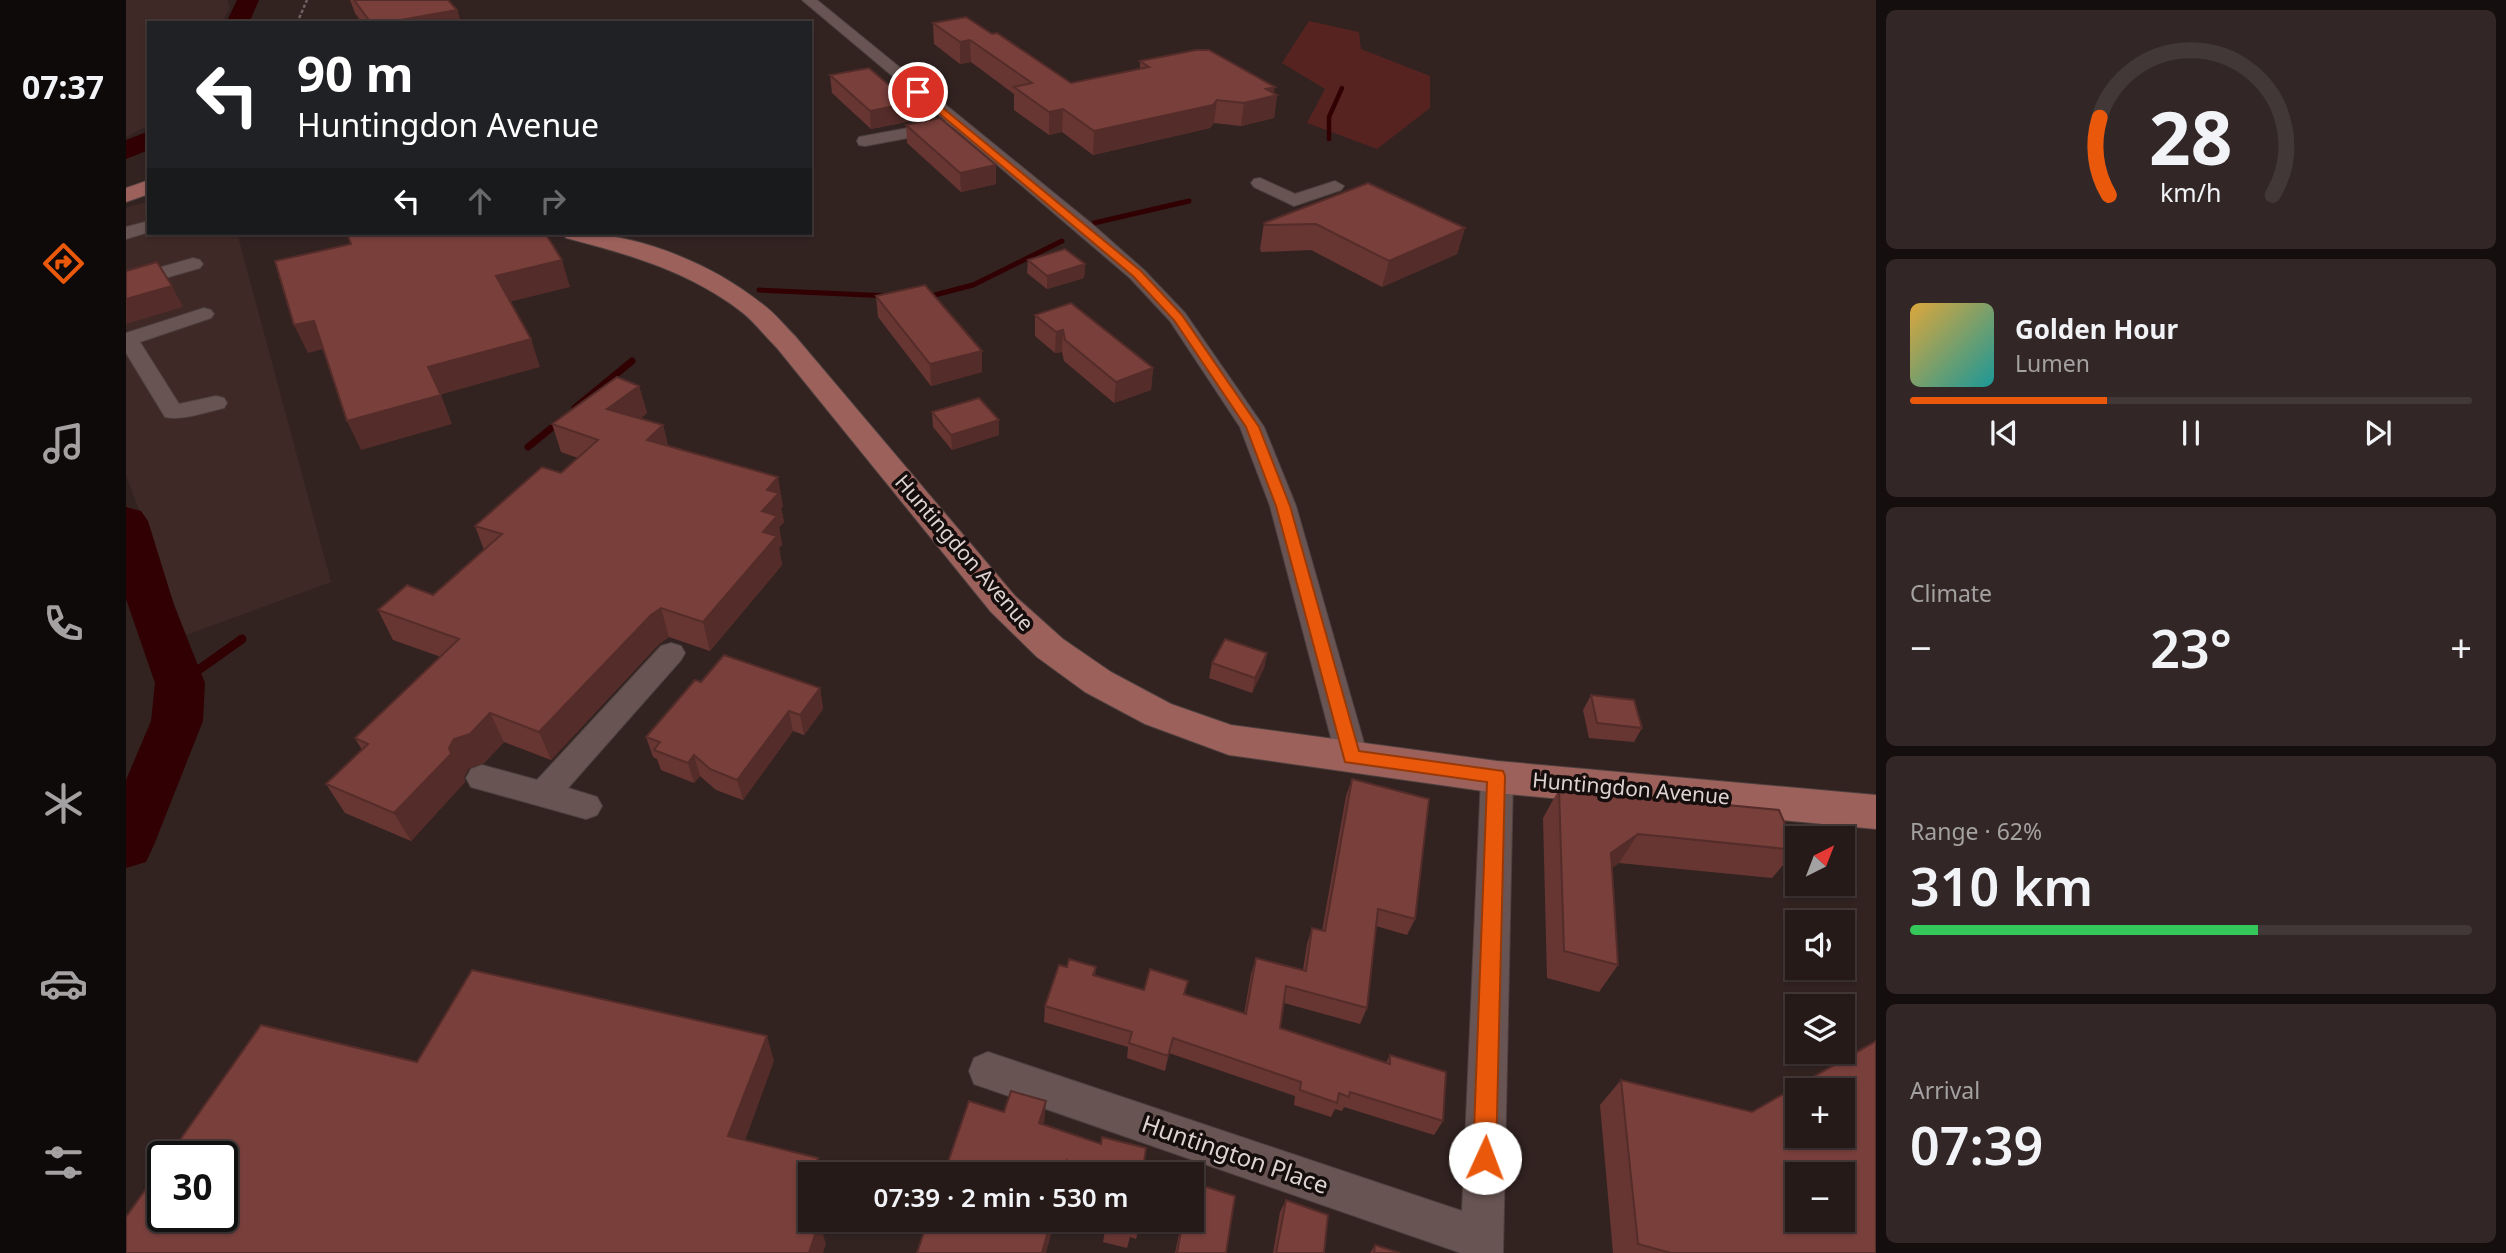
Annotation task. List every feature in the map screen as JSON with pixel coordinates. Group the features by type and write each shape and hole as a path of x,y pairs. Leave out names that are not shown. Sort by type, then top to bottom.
{"main road":[{"path":"126,195 147,188"},
{"name":"Huntingdon Avenue","path":"581,235 674,263 720,286 752,309 786,342 1003,604 1050,648 1098,682 1158,714 1229,740 1352,757 1496,776 1876,812"}],"street":[{"path":"809,0 1137,274 1178,317 1252,427 1283,506 1352,757"},
{"path":"864,141 958,124"},
{"path":"1261,183 1294,201 1335,187"},
{"path":"126,233 147,227"},
{"path":"134,281 193,264"},
{"path":"204,314 128,339 173,412 215,403"},
{"path":"542,795 671,653"},
{"path":"1482,1246 1496,776"},
{"path":"482,778 586,806"},
{"name":"Huntington Place","path":"988,1071 1482,1246"}],"path":[{"path":"298,21 307,0"}],"shaded area":[{"path":"126,0 227,0 230,7 223,21 147,21 147,126 126,137"},
{"path":"1309,21 1359,32 1361,49 1430,76 1430,108 1377,149 1307,123 1325,89 1282,63"},
{"path":"147,202 147,235 238,235 331,582 186,635 126,475 126,208"}],"building":[{"path":"354,0 448,0 457,10 395,21 370,21"},
{"path":"966,17 992,34 997,33 1071,83 1149,67 1140,61 1209,50 1275,87 1266,89 1277,95 1244,103 1217,100 1213,105 1094,131 1063,109 1049,112 1014,87 1032,83 970,40 960,42 933,23"},
{"path":"869,68 910,103 870,111 830,75"},
{"path":"940,118 996,165 960,173 906,125"},
{"path":"1368,183 1465,228 1389,261 1316,224 1264,223"},
{"path":"348,235 546,235 562,260 496,276 531,339 428,367 441,395 347,421 314,321 294,325 275,261 351,244"},
{"path":"1065,249 1085,264 1047,276 1028,260"},
{"path":"157,262 172,286 126,299 126,271"},
{"path":"925,285 982,351 930,364 876,296"},
{"path":"1071,303 1153,368 1116,382 1065,340 1063,330 1056,332 1035,315"},
{"path":"617,377 639,386 607,409 663,425 647,440 778,477 767,490 779,493 762,511 777,516 763,532 777,536 703,622 661,608 651,615 539,732 490,713 470,734 454,739 449,748 451,754 394,813 326,784 368,744 355,738 459,639 378,610 407,585 433,595 502,534 475,526 542,467 561,473 598,440 552,424"},
{"path":"979,398 999,420 951,435 932,412"},
{"path":"1225,639 1267,653 1255,678 1212,663"},
{"path":"724,655 820,688 800,715 789,711 737,780 710,769 694,755 688,763 654,750 660,742 646,737 695,680 701,682"},
{"path":"1591,695 1634,700 1642,728 1597,723"},
{"path":"1352,779 1429,799 1415,919 1378,909 1367,1008 1286,986 1280,1028 1390,1064 1390,1055 1446,1072 1443,1121 1350,1092 1349,1097 1339,1093 1337,1103 1300,1090 1301,1082 1173,1038 1168,1056 1129,1043 1132,1032 1045,1006 1059,965 1067,967 1069,959 1096,967 1093,975 1144,990 1150,969 1188,981 1184,994 1246,1014 1256,958 1306,971 1312,928 1325,931"},
{"path":"1559,789 1779,810 1786,826 1785,849 1638,834 1611,853 1618,965 1564,951"},
{"path":"472,970 767,1036 728,1136 818,1158 817,1162 798,1162 798,1232 816,1232 809,1253 126,1253 126,1217 147,1187 147,1232 238,1232 238,1141 179,1141 261,1025 417,1062"},
{"path":"1876,1041 1876,1253 1671,1253 1638,1244 1621,1080 1752,1112 1785,1093 1785,1148 1855,1148 1855,1078 1811,1078 1836,1064 1855,1064 1855,1053"},
{"path":"1011,1091 1046,1101 1039,1123 1101,1144 1102,1137 1146,1148 1144,1162 948,1162 969,1101 1004,1112"},
{"path":"1204,1186 1235,1196 1226,1253 1177,1253 1181,1232 1204,1232"},
{"path":"1286,1200 1328,1215 1324,1253 1276,1253"},
{"path":"924,1232 1048,1232 1042,1253 917,1253"},
{"path":"1375,1245 1400,1253 1374,1253"}],"waterway":[{"path":"238,21 248,0"},
{"path":"1329,139 1329,117 1342,88"},
{"path":"126,151 147,140"},
{"path":"1094,223 1189,201"},
{"path":"927,297 973,285 1062,241"},
{"path":"759,290 890,296"},
{"path":"575,408 632,361"},
{"path":"528,447 560,421"},
{"path":"126,521 151,605 180,683 177,721 126,845"},
{"path":"180,683 242,639"}],"route":[{"path":"918,92 1085,228 1137,274 1178,317 1252,427 1283,506 1352,757 1496,776 1485,1158"}]}
